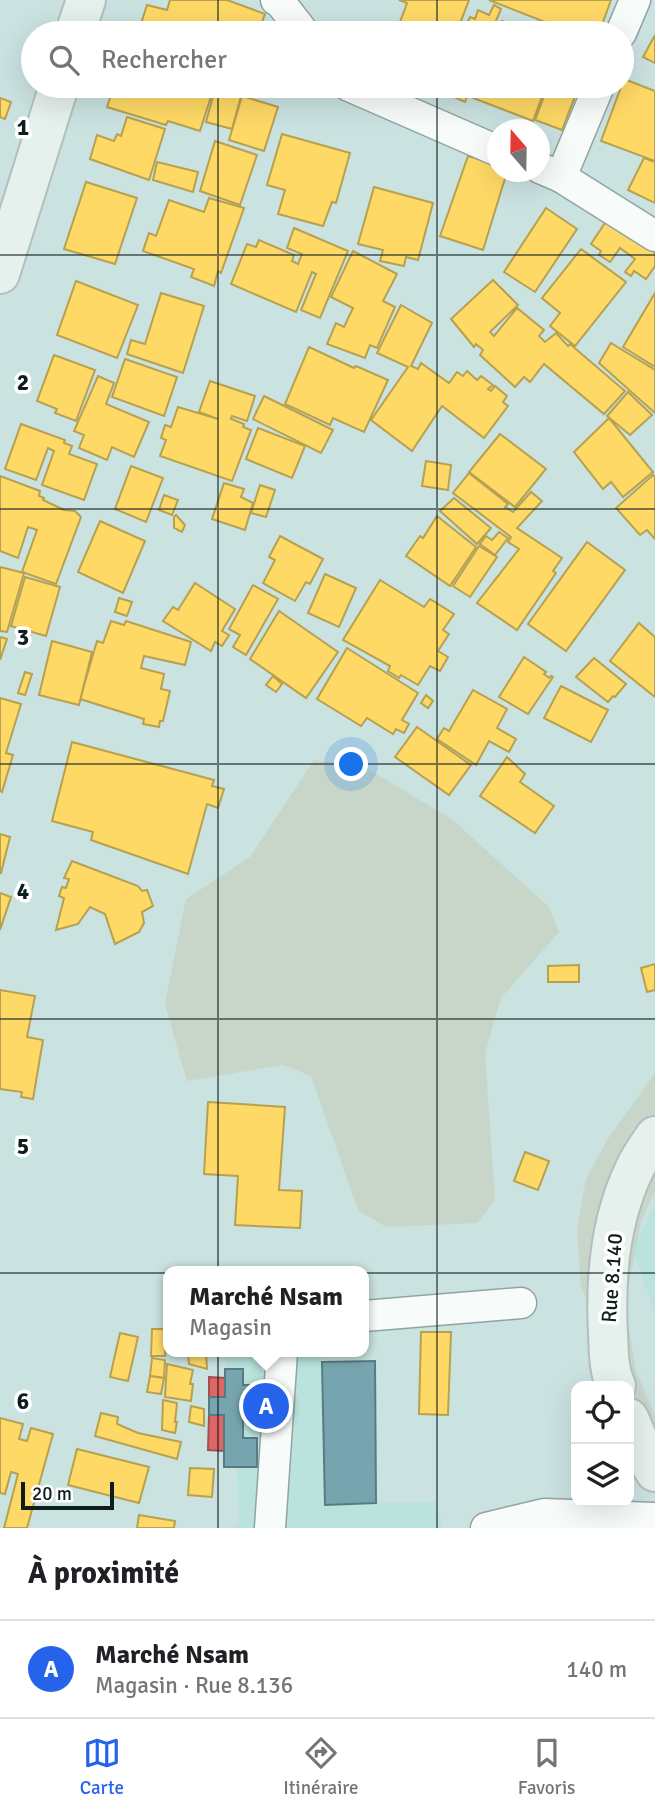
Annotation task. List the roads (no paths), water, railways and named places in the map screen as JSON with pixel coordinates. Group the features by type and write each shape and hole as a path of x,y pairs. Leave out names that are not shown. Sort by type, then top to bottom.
{"main road":[{"path":"79,21 86,0"},
{"path":"0,274 55,98"},
{"name":"Rue 8.140","path":"613,1381 610,1373 606,1303 609,1253 617,1217 635,1168 655,1136"},
{"path":"634,1430 655,1472"}],"street":[{"path":"276,0 295,21"},
{"path":"626,21 635,0"},
{"path":"377,98 487,146"},
{"path":"592,98 550,172 655,236"},
{"path":"369,1316 521,1303"},
{"path":"270,1528 282,1357"},
{"path":"486,1528 544,1514 655,1518"}],"place":[{"name":"Marché Nsam","path":"266,1406"}]}
